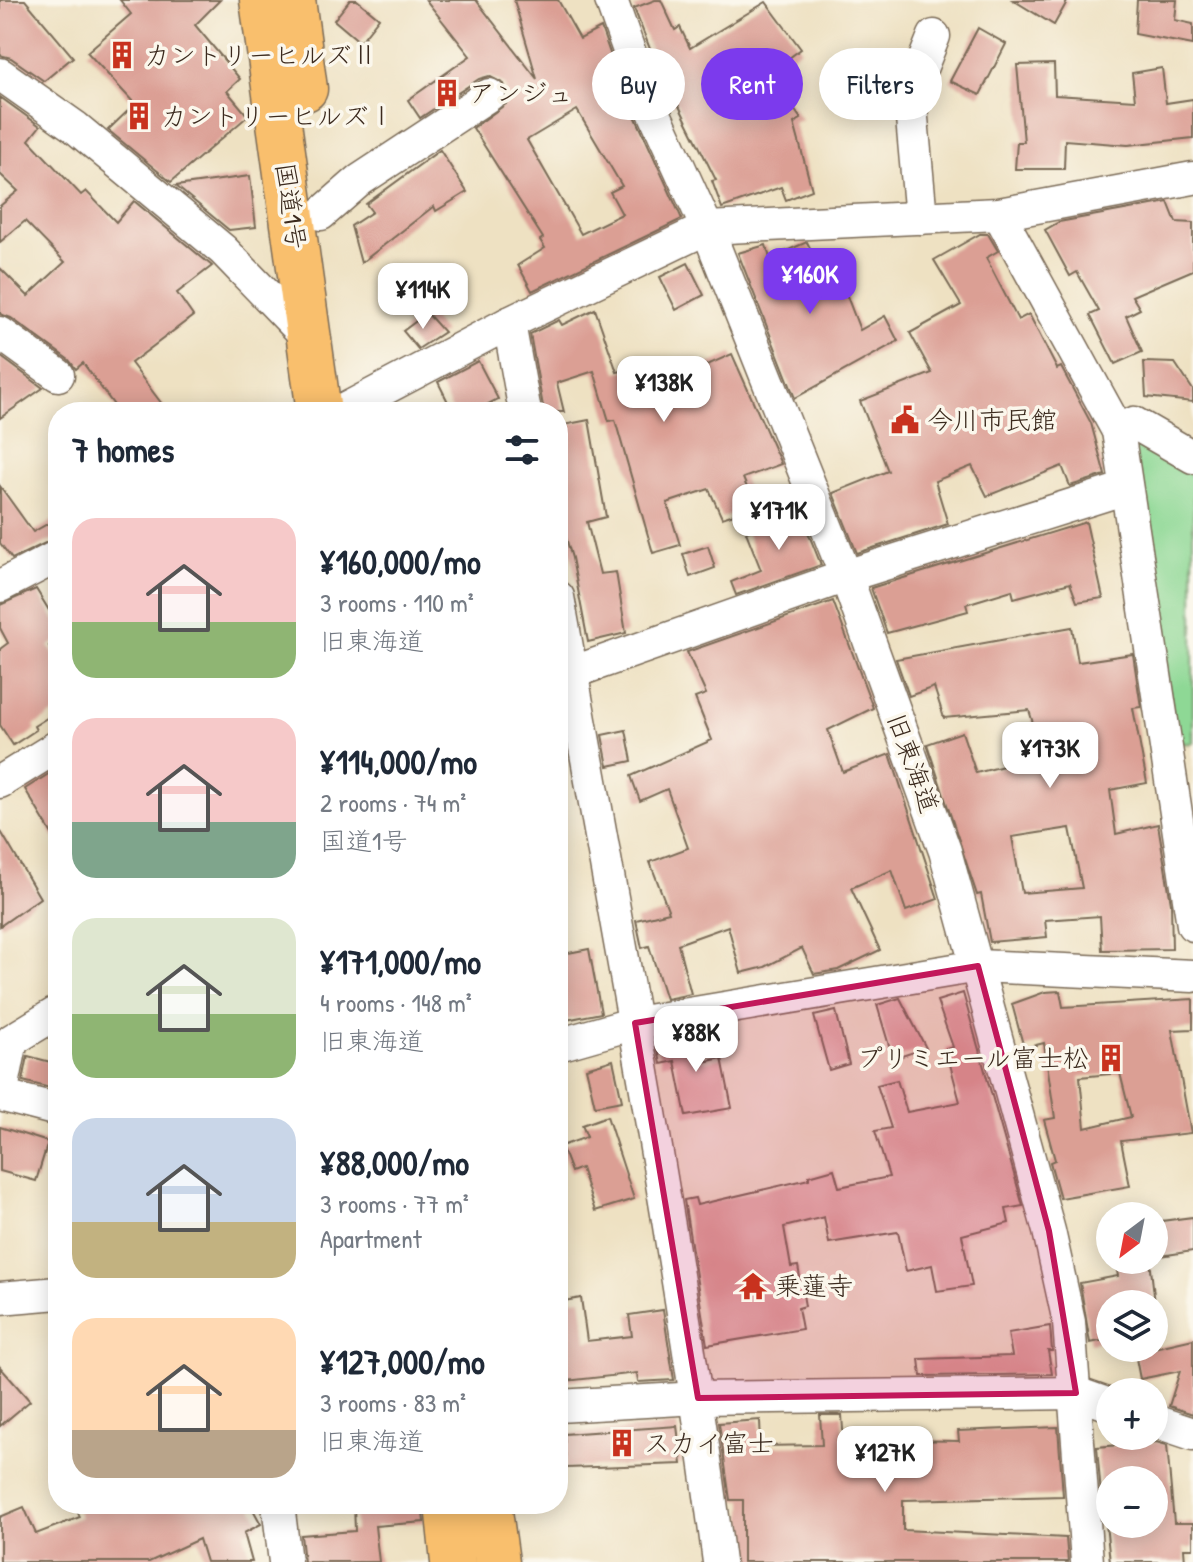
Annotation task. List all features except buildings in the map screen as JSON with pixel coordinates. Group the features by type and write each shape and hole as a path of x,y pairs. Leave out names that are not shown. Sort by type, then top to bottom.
{"highway":[{"name":"国道1号","path":"262,0 311,341 335,402"},
{"name":"国道1号","path":"293,0 321,214 338,402"},
{"path":"448,1514 453,1562"},
{"path":"490,1514 497,1562"}],"street":[{"name":"旧東海道","path":"617,2 639,79 707,228 846,576 945,851 1049,1231 1069,1322 1087,1562"},
{"path":"921,218 910,96 934,36"},
{"path":"0,74 75,127 223,250 311,341"},
{"path":"321,214 360,180 489,95"},
{"path":"356,402 509,323 707,228 999,214 1193,178"},
{"path":"999,214 1118,431 1126,488 1179,758 1193,925"},
{"path":"509,323 523,402"},
{"path":"0,333 58,375"},
{"path":"1118,431 1134,423 1193,457"},
{"path":"571,673 846,576 1126,488"},
{"path":"0,586 48,561"},
{"path":"568,655 635,1023 698,1398 719,1562"},
{"path":"0,782 48,752"},
{"path":"568,1042 635,1023 978,966 1193,976"},
{"path":"48,1015 6,1030 0,1095 48,1107"},
{"path":"0,1298 48,1294"},
{"path":"568,1405 698,1398 1076,1393 1096,1400"},
{"path":"1168,1426 1193,1434"},
{"path":"279,1514 285,1562"}],"highlighted area":[{"path":"978,966 1049,1231 1076,1393 698,1398 635,1023"}],"green space":[{"path":"1140,440 1193,476 1193,743 1177,744 1132,446"}],"place":[{"name":"カントリーヒルズⅡ","path":"122,55"},
{"name":"アンジュ","path":"447,93"},
{"name":"カントリーヒルズⅠ","path":"139,116"},
{"name":"今川市民館","path":"905,420"},
{"name":"プリミエール富士松","path":"1111,1058"},
{"name":"乗蓮寺","path":"753,1286"},
{"name":"スカイ富士","path":"622,1443"}]}
